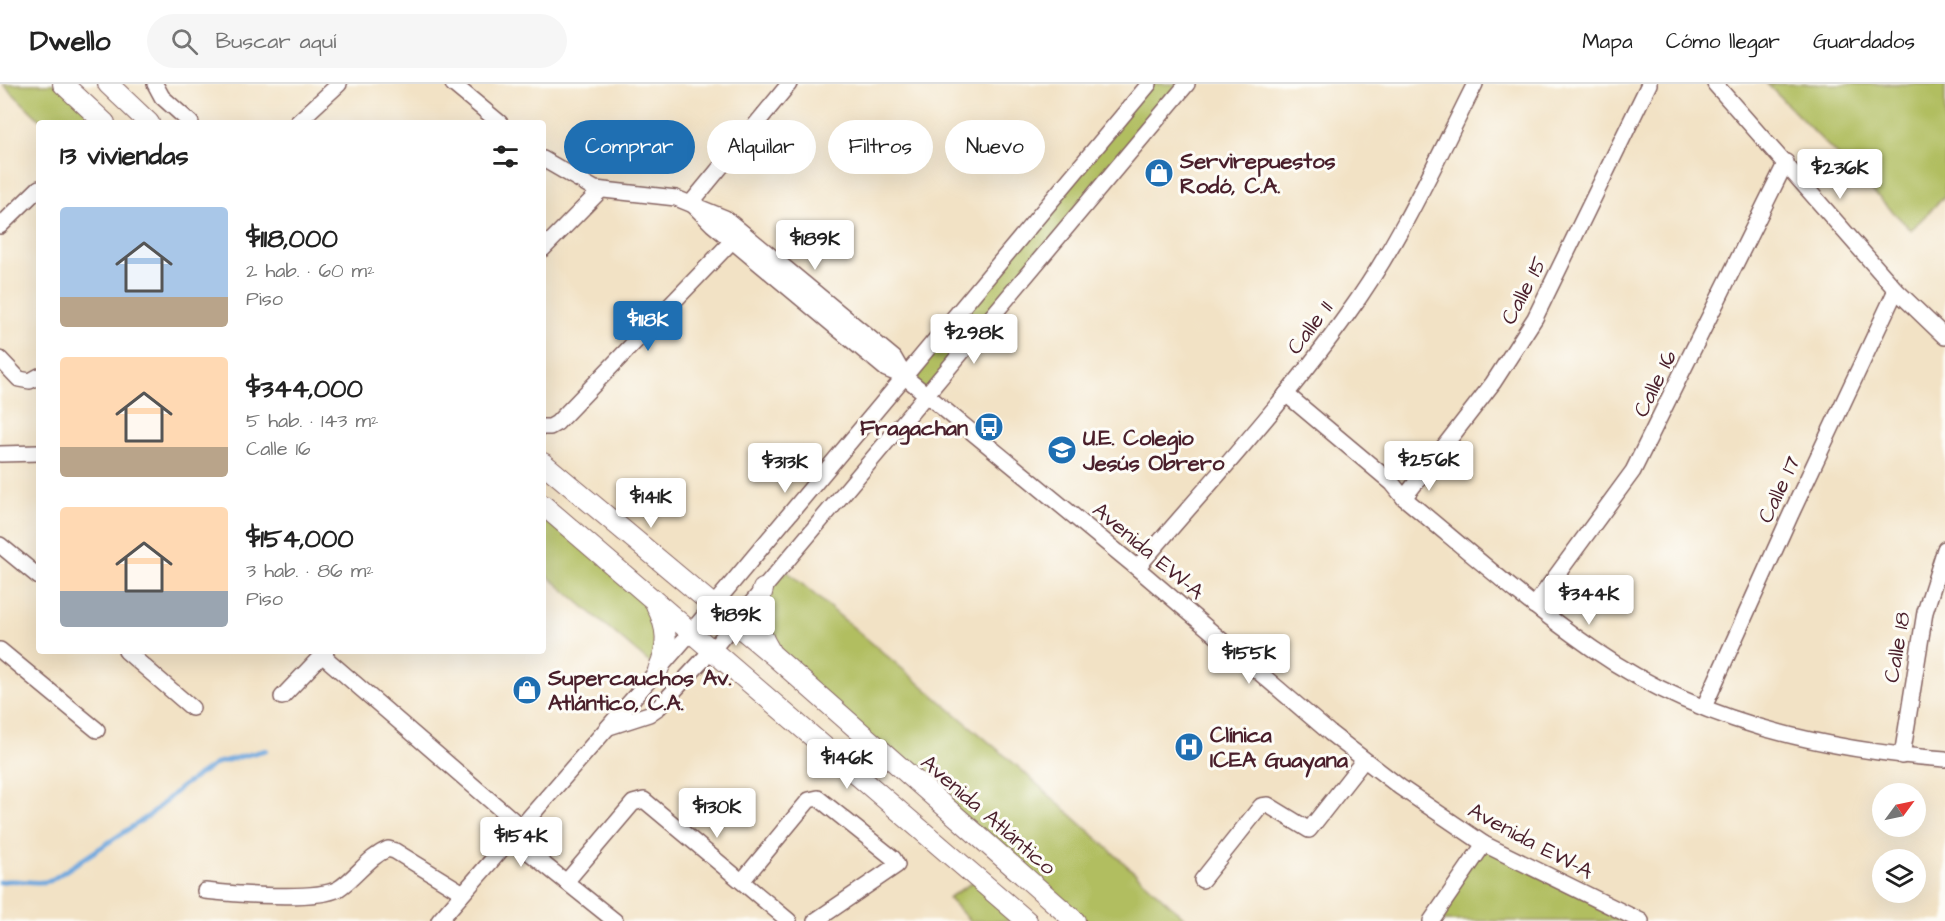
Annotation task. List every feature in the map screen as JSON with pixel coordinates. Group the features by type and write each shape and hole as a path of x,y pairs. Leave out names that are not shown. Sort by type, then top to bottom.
{"main road":[{"path":"63,84 102,120"},
{"path":"108,84 146,120"},
{"name":"Avenida Atlántico","path":"546,466 774,656 1075,921"},
{"path":"546,508 1027,921"},
{"path":"763,589 758,622 761,636 774,656"},
{"path":"653,600 662,617 667,643 658,670"}],"street":[{"path":"300,120 339,84"},
{"path":"453,84 491,120"},
{"path":"692,203 789,84"},
{"path":"439,921 691,632 1149,84"},
{"path":"609,727 650,714 712,650 1187,84"},
{"name":"Calle 11","path":"1137,568 1286,394 1350,311 1377,271 1415,202 1475,84"},
{"name":"Calle 15","path":"1404,498 1493,383 1535,318 1649,84"},
{"path":"1715,84 1786,162 1896,290 1945,338"},
{"path":"159,90 188,120"},
{"path":"546,161 580,183 601,190 676,198 725,218 894,358 905,377"},
{"name":"Calle 16","path":"1534,606 1599,520 1638,463 1786,162"},
{"path":"546,246 601,190"},
{"path":"0,226 36,192"},
{"path":"692,203 732,241 886,369 905,377"},
{"path":"546,427 557,423 732,241"},
{"name":"Calle 17","path":"1704,707 1896,290"},
{"path":"0,359 19,379 30,381 36,378"},
{"name":"Avenida EW-A","path":"905,377 1137,568 1364,760 1484,844 1641,921"},
{"path":"1286,394 1392,483 1404,498 1534,606 1594,650 1634,674 1704,707 1773,732 1826,744 1902,756 1945,759"},
{"path":"0,454 36,453"},
{"path":"0,545 36,575"},
{"name":"Calle 18","path":"1902,756 1924,612 1945,549"},
{"path":"0,650 97,730"},
{"path":"129,654 192,708"},
{"path":"282,697 323,654"},
{"path":"325,654 566,882 615,921"},
{"path":"1202,880 1261,806 1268,805 1309,830 1364,760"},
{"path":"742,881 809,801 818,798 893,858 897,865 815,921"},
{"path":"566,882 633,803 640,799 648,802 789,921"},
{"path":"1431,921 1484,844"},
{"path":"205,891 258,896 329,893 346,883 372,859 388,849 395,851 463,893"}],"green space":[{"path":"3,84 63,84 102,120 40,120"},
{"path":"1149,84 1187,84 927,396 905,377"},
{"path":"1767,84 1945,84 1945,196 1911,230"},
{"path":"546,508 653,600 658,670 546,575"},
{"path":"782,567 1016,765 1188,921 1075,921 774,656 757,622"},
{"path":"1484,844 1641,921 1431,921"},
{"path":"979,878 1027,921 970,921 948,898"}],"waterway":[{"path":"0,882 50,881 150,815 181,787 217,763 266,750"}],"place":[{"name":"Servirepuestos Rodó, C.A.","path":"1159,173"},
{"name":"Fragachan","path":"989,427"},
{"name":"U.E. Colegio Jesús Obrero","path":"1062,450"},
{"name":"Supercauchos Av. Atlántico, C.A.","path":"527,690"},
{"name":"Clínica ICEA Guayana","path":"1189,747"}]}
